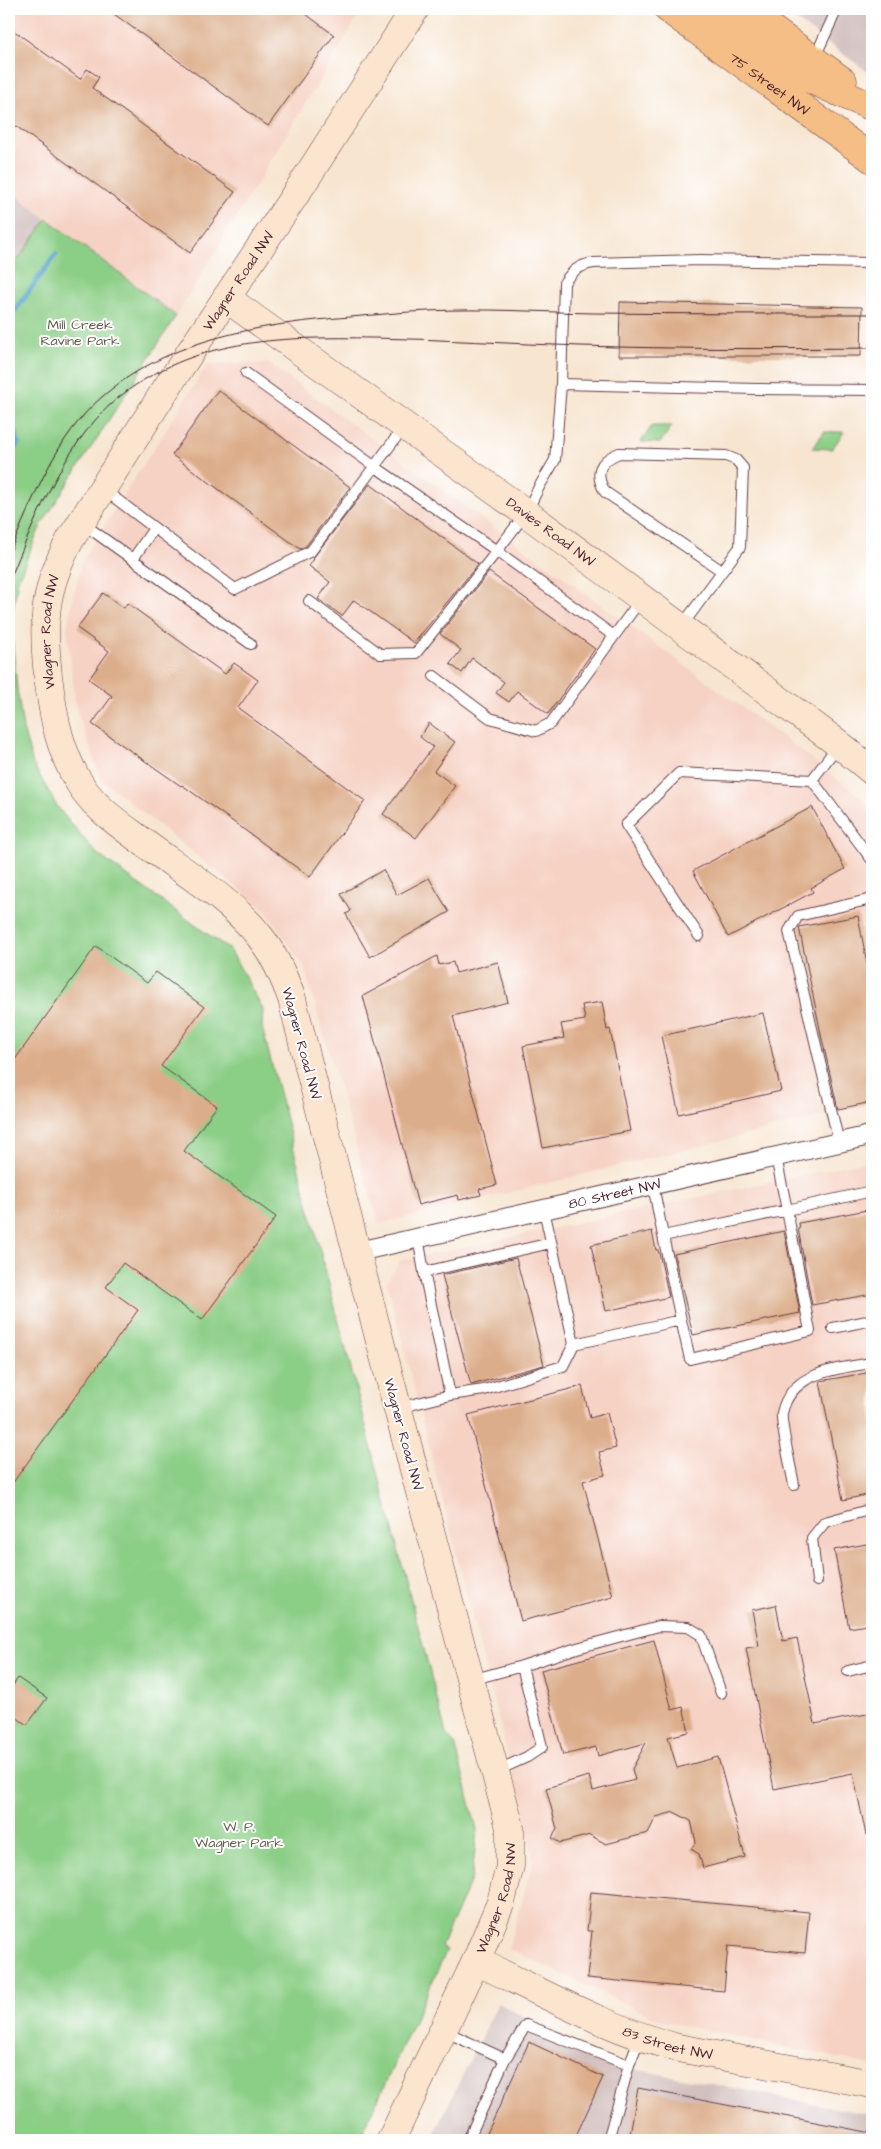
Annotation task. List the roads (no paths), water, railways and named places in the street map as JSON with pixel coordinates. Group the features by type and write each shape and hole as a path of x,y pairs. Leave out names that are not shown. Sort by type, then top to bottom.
{"main road":[{"name":"75 Street NW","path":"668,9 872,159"},
{"path":"709,9 798,74 872,107"},
{"path":"744,9 872,103"}],"street":[{"name":"Wagner Road NW","path":"391,2140 476,1961 501,1902 510,1866 510,1828 397,1408 292,999 276,960 261,937 228,905 115,821 98,806 85,790 72,769 61,743 49,681 44,627 50,586 57,566 82,522 415,9"},
{"name":"Davies Road NW","path":"226,298 526,513 840,744 872,771"},
{"name":"80 Street NW","path":"356,1252 872,1136"},
{"name":"83 Street NW","path":"476,1961 640,2036 678,2048 872,2084"}],"lane":[{"path":"813,60 837,9"},
{"path":"309,600 380,654 416,653 526,513 556,460 561,384 564,283 572,271 582,265 593,262 700,260 872,263"},
{"path":"246,373 374,466 497,550 614,636"},
{"path":"561,384 872,390"},
{"path":"103,489 235,589 311,551 404,426"},
{"path":"681,628 740,547 743,468 736,460 726,456 619,453 608,458 601,469 599,481 605,492 722,571"},
{"path":"82,522 251,644"},
{"path":"133,559 154,528"},
{"path":"434,676 490,718 536,731 550,723 641,599"},
{"path":"812,780 840,744"},
{"path":"699,936 626,825 679,773 812,780"},
{"path":"812,780 872,860"},
{"path":"840,1143 789,931 798,916 872,899"},
{"path":"653,1185 690,1359 810,1331 776,1157"},
{"path":"663,1236 872,1191"},
{"path":"397,1408 484,1390 563,1366 574,1344 544,1210"},
{"path":"418,1238 450,1396"},
{"path":"424,1272 551,1243"},
{"path":"574,1344 681,1320"},
{"path":"833,1328 872,1320"},
{"path":"794,1486 782,1415 791,1390 819,1372 872,1363"},
{"path":"817,1581 812,1538 825,1522 872,1509"},
{"path":"469,1680 659,1626 688,1627 701,1635 721,1694"},
{"path":"848,1671 872,1665"},
{"path":"495,1771 527,1757 542,1747 522,1666"},
{"path":"468,2140 505,2059 526,2025 629,2065"},
{"path":"443,2030 505,2059"},
{"path":"608,2140 629,2065 640,2036"}],"waterway":[{"path":"9,319 56,254"},
{"path":"9,423 16,432 18,443 9,458"}],"tram line":[{"path":"9,554 47,469 86,412 103,396 130,376 158,360 220,337 284,324 317,320 449,310 594,313 872,314"},
{"path":"9,582 42,504 56,478 88,429 106,408 127,391 155,373 215,350 245,344 308,338 399,339 654,348 872,348"}],"park label":[{"name":"Mill Creek Ravine Park","path":"80,332"},
{"name":"W. P. Wagner Park","path":"239,1834"}]}
